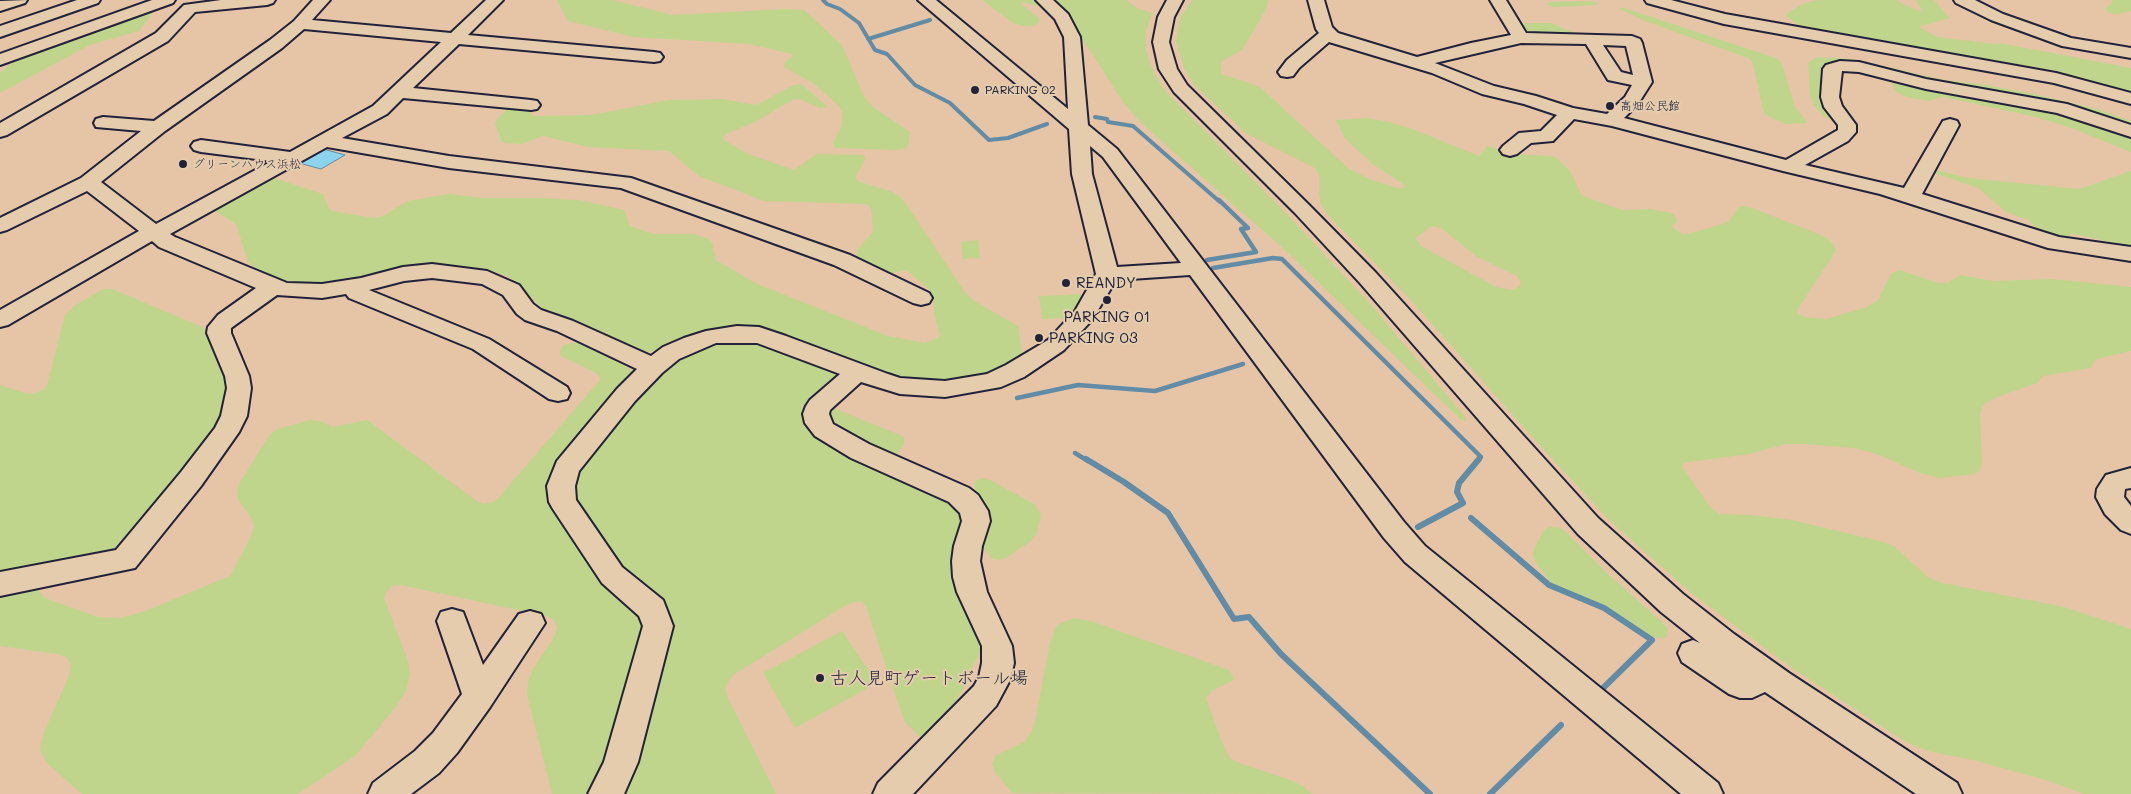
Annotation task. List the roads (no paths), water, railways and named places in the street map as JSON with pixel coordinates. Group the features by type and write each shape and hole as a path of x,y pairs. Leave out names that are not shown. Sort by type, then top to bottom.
{"street":[{"path":"0,6 19,0"},
{"path":"0,32 92,0"},
{"path":"1,59 167,0"},
{"path":"0,131 162,37 190,8 267,0"},
{"path":"0,226 88,182 158,127 276,44 300,24 322,0"},
{"path":"0,320 154,232 380,110 495,0"},
{"path":"926,0 1110,153 1404,542 1442,577 1706,794"},
{"path":"605,794 612,784 621,762 658,626 652,609 612,575 563,502 561,486 566,468 626,395 653,367 671,353 692,343 714,336 758,335 900,386 922,388 968,386 992,381 1037,359 1072,330 1084,315 1107,274 1082,174 1072,37 1062,17 1044,0"},
{"path":"1176,0 1163,25 1162,51 1168,69 1188,98 1278,184 1374,284 1588,526 1672,603 1764,673 1945,794"},
{"path":"1316,0 1324,29 1328,34 1447,72 1488,90 1530,100 1570,113 1611,121 1910,196 2048,240 2072,246 2131,254"},
{"path":"1498,0 1521,38"},
{"path":"1653,0 1724,19 2048,77 2131,99"},
{"path":"1962,0 1997,18 2068,42 2131,53"},
{"path":"300,24 654,57"},
{"path":"1287,72 1293,64 1328,34"},
{"path":"1420,63 1471,48 1521,38 1622,39 1634,43 1642,82 1632,100 1611,121"},
{"path":"1591,40 1605,59 1614,76 1642,82"},
{"path":"1790,167 1800,159 1841,138 1847,132 1847,125 1833,107 1830,97 1832,69 1845,65 1926,84 2060,108 2131,131"},
{"path":"399,92 531,105"},
{"path":"1510,150 1526,138 1546,137 1570,113"},
{"path":"103,123 158,127"},
{"path":"1910,196 1950,125"},
{"path":"325,141 449,162 624,182 842,260 921,298"},
{"path":"202,146 294,158"},
{"path":"88,182 179,249 273,287 304,292 358,286 418,271 445,272 487,278 511,290 525,309 533,315 565,326 653,367"},
{"path":"1107,274 1181,270 1196,267"},
{"path":"358,286 357,293 482,344 558,393"},
{"path":"0,584 125,560 192,479 226,432 234,416 239,388 237,376 219,333 220,327 226,320 273,287"},
{"path":"858,372 819,406 816,414 818,423 824,430 860,451 959,495 968,502 974,511 976,521 968,546 966,561 968,576 972,592 992,631 997,646 998,663 996,672 985,696 890,794"},
{"path":"2131,478 2116,482 2111,489 2110,497 2115,507 2131,523"},
{"path":"452,621 479,697"},
{"path":"385,794 427,762 445,743 530,623"},
{"path":"1693,653 1740,684 1752,684 1764,673"}],"water":[{"path":"323,149 345,155 321,169 299,163"}],"waterway":[{"path":"823,0 827,4 840,9 859,23 868,39"},
{"path":"868,39 930,20"},
{"path":"868,39 875,50 887,54 915,85 950,103 989,140 1008,138 1047,124"},
{"path":"1095,117 1107,119 1108,122 1133,126 1220,202"},
{"path":"1207,260 1256,252 1241,229 1248,228 1219,200"},
{"path":"1213,268 1273,258 1282,259 1481,457 1478,461"},
{"path":"1017,398 1078,385 1155,391 1243,364"},
{"path":"1075,453 1088,461"},
{"path":"1086,459 1124,482 1168,513 1234,619 1249,617 1281,654 1430,794"},
{"path":"1418,527 1463,503 1457,492 1459,483 1479,459"},
{"path":"1471,518 1549,585 1604,608 1652,640 1598,693"},
{"path":"1490,794 1561,725"}],"place":[{"name":"PARKING 02","path":"975,90"},
{"name":"高畑公民館","path":"1610,106"},
{"name":"グリーンハウス浜松","path":"183,164"},
{"name":"REANDY","path":"1066,283"},
{"name":"PARKING 01","path":"1107,300"},
{"name":"PARKING 03","path":"1039,338"},
{"name":"古人見町ゲートボール場","path":"820,678"}]}
